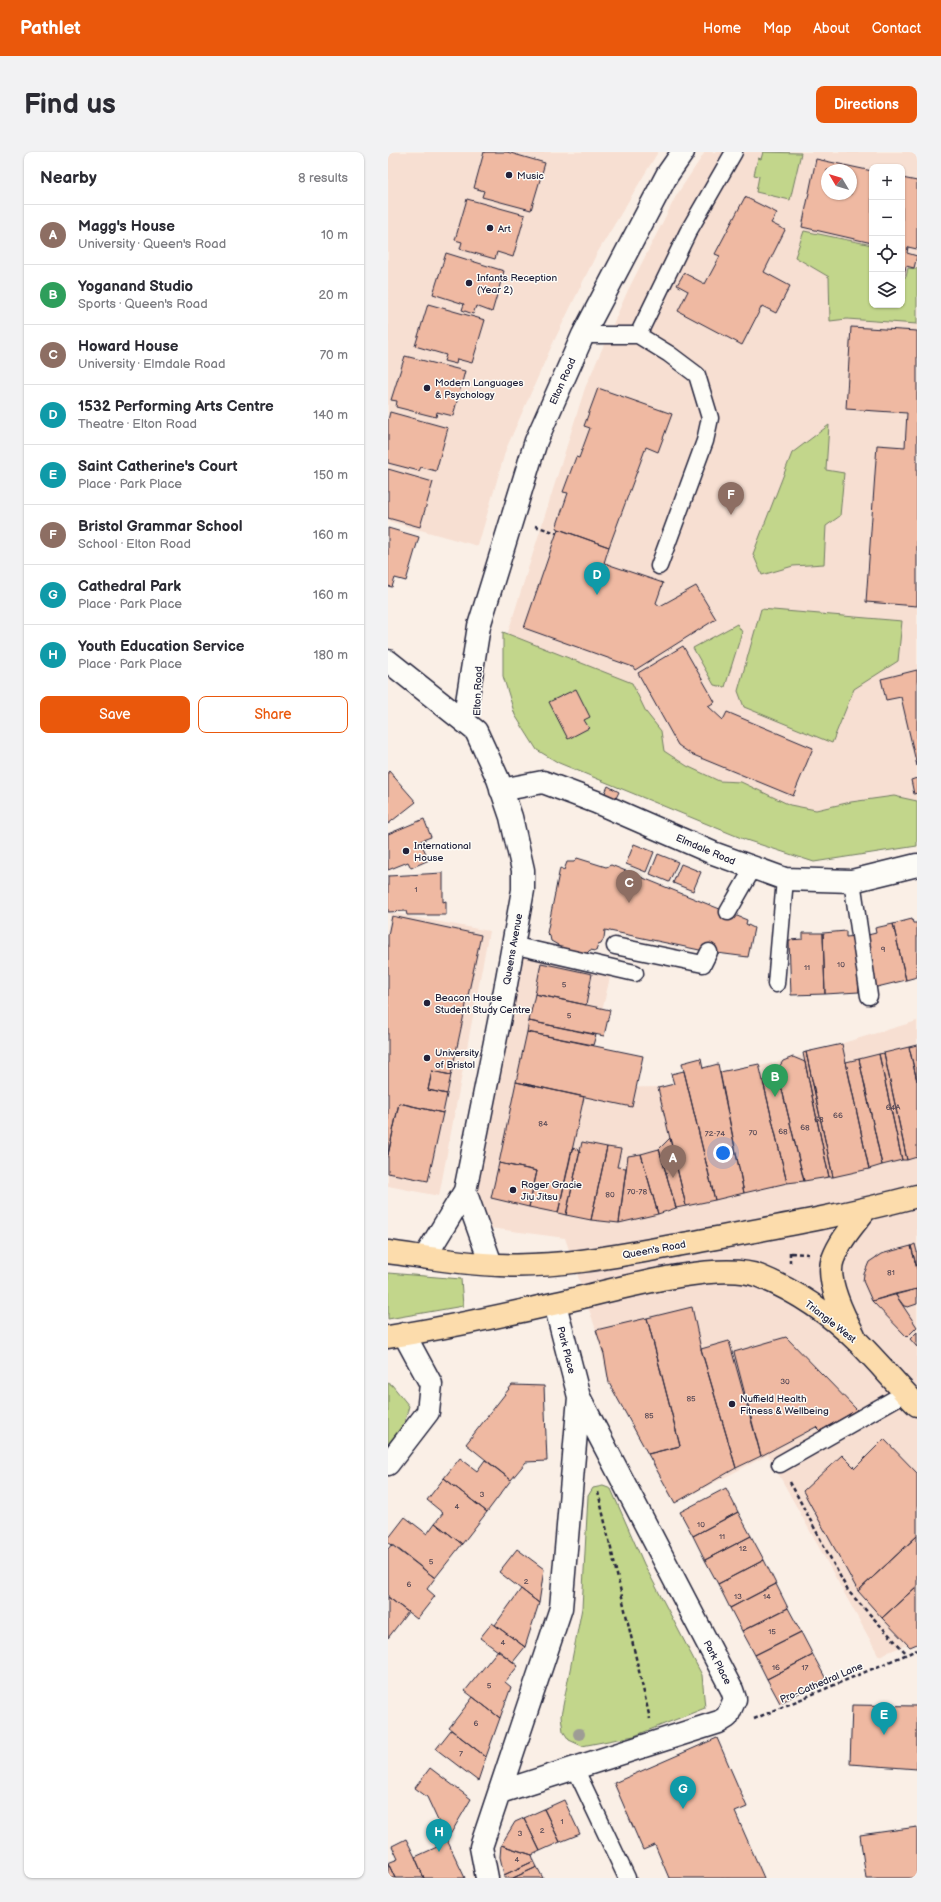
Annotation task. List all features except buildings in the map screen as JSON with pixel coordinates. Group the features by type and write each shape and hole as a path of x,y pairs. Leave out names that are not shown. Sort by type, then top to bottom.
{"main road":[{"name":"Queen's Road","path":"388,1252 491,1264 547,1264 623,1254 866,1209 917,1196"},
{"path":"859,1343 843,1316 831,1273 833,1260 845,1237 866,1209"},
{"name":"Triangle West","path":"555,1304 665,1279 724,1270 758,1275 788,1290 821,1311 859,1343 911,1399"},
{"path":"396,1336 555,1304"}],"street":[{"name":"Elton Road","path":"470,726 479,626 536,440 583,335 667,175 683,152"},
{"path":"388,661 470,726 499,785"},
{"name":"Elmdale Road","path":"499,785 543,782 753,868 785,879 852,881 917,865"},
{"name":"Queens Avenue","path":"464,1191 523,890 523,870 511,817 499,785"},
{"path":"425,1257 464,1191"},
{"path":"464,1191 491,1264"},
{"name":"Park Place","path":"555,1304 579,1397 732,1690 735,1699 732,1709"},
{"path":"388,1464 428,1412 431,1384 396,1336"},
{"name":"Park Place","path":"488,1878 481,1847 562,1608 579,1397"},
{"path":"500,1792 719,1722 727,1718 732,1709"}],"lane":[{"path":"638,335 688,232 734,152"},
{"path":"583,335 638,335 670,354 697,374 706,398 710,418 705,441 659,566"},
{"path":"728,912 753,868"},
{"path":"776,984 785,879"},
{"path":"852,881 869,996"},
{"path":"512,945 635,973"},
{"path":"615,946 703,964 709,952"},
{"path":"780,1464 911,1399"},
{"path":"575,1768 627,1878"}],"path":[{"path":"780,1464 848,1591 907,1654"},
{"path":"597,1488 656,1743"},
{"name":"Pro-Cathedral Lane","path":"732,1709 752,1720 917,1650"}],"shaded area":[{"path":"388,152 658,152 596,255 553,343 506,449 478,546 388,521"},
{"path":"705,152 917,152 917,828 724,824 505,642 585,388 628,290 676,196"},
{"name":"University of Bristol","path":"391,913 489,931 439,1196 388,1186 388,928"},
{"path":"522,953 611,973 584,1088 666,1087 786,1060 917,1021 917,1640 879,1656 768,1455 675,1503 609,1383 596,1330 565,1238 467,1225"}],"green space":[{"path":"763,152 801,153 790,200 756,192 759,176 754,175 758,158 761,159"},
{"path":"804,231 869,244 869,308 905,308 905,277 908,268 916,269 917,267 917,324 847,319 830,321 829,277 795,257"},
{"path":"829,425 826,470 844,473 840,516 826,526 824,564 793,566 762,575 753,554 792,453"},
{"path":"761,609 902,621 898,661 854,689 832,743 744,707 738,691"},
{"path":"737,624 742,632 725,687 714,685 693,648"},
{"path":"503,632 632,683 646,712 661,731 664,751 687,766 719,781 741,782 790,805 816,810 851,802 894,796 917,801 917,846 814,862 746,840 559,763 537,750 515,715 503,676"},
{"path":"388,1273 461,1279 463,1306 388,1319"},
{"path":"388,1383 392,1385 409,1406 404,1424 388,1447"},
{"path":"603,1486 611,1489 644,1564 702,1675 705,1708 634,1736 582,1746 569,1740 563,1731 561,1716 582,1608 588,1496 593,1488"}],"place":[{"name":"Music","path":"509,175"},
{"name":"Art","path":"490,228"},
{"name":"Infants Reception (Year 2)","path":"469,283"},
{"name":"Modern Languages & Psychology","path":"427,388"},
{"name":"Bristol Grammar School","path":"731,515"},
{"name":"1532 Performing Arts Centre","path":"597,595"},
{"name":"International House","path":"406,851"},
{"name":"Howard House","path":"629,903"},
{"name":"Beacon House Student Study Centre","path":"427,1003"},
{"name":"University of Bristol","path":"427,1058"},
{"name":"Yoganand Studio","path":"775,1097"},
{"name":"Magg's House","path":"673,1178"},
{"name":"Roger Gracie Jiu Jitsu","path":"513,1190"},
{"name":"Nuffield Health Fitness & Wellbeing","path":"732,1404"},
{"name":"Saint Catherine's Court","path":"884,1735"},
{"name":"Cathedral Park","path":"683,1809"},
{"name":"Youth Education Service","path":"439,1852"}]}
